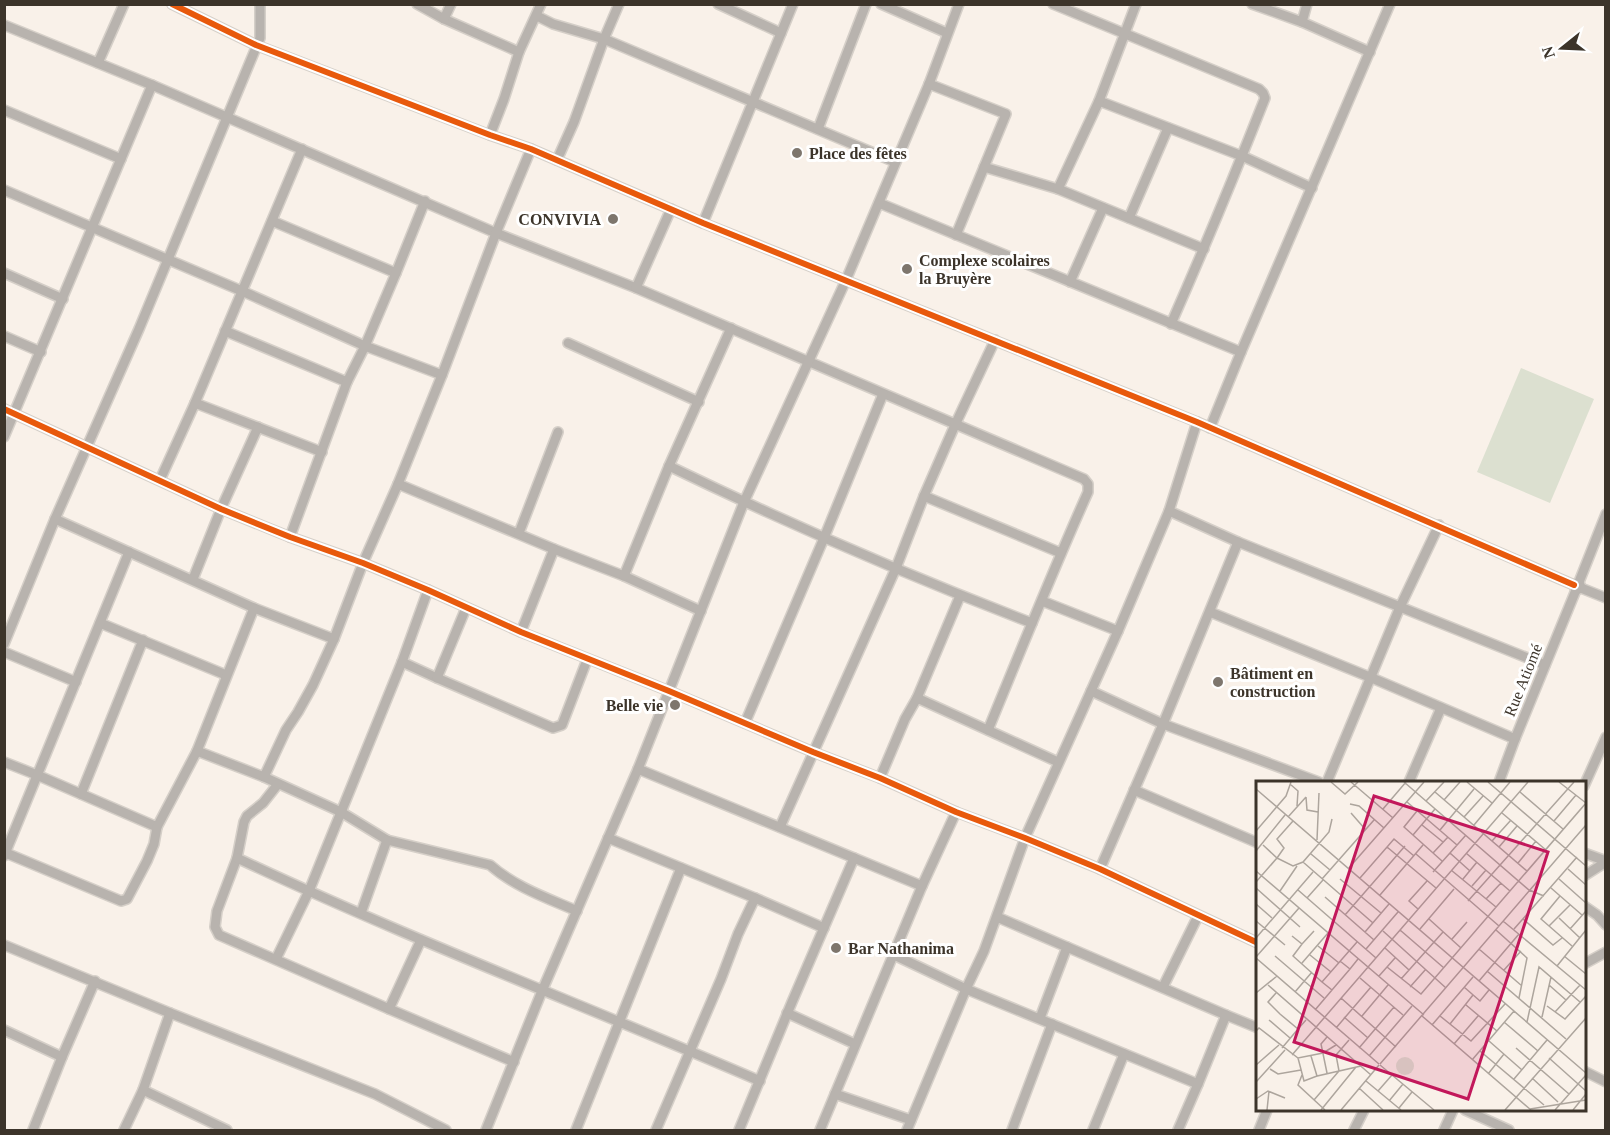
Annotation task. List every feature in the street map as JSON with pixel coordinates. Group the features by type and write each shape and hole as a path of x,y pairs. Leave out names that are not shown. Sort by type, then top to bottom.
{"street":[{"path":"98,63 123,4"},
{"path":"172,4 256,45 531,149 703,223 1197,422 1605,598"},
{"path":"4,644 55,519 139,329 256,45 260,31 260,4"},
{"path":"417,4 444,19 519,52"},
{"path":"444,19 451,4"},
{"path":"489,135 504,99 519,52 541,4"},
{"path":"557,160 619,4"},
{"path":"718,4 781,33"},
{"path":"703,223 793,4"},
{"path":"818,129 866,4"},
{"path":"881,4 947,33"},
{"path":"486,1131 542,991 638,769 744,502 846,280 929,84 959,4"},
{"path":"1053,4 1260,89 1265,98 1171,324"},
{"path":"1058,189 1099,101 1136,4"},
{"path":"1252,4 1302,22 1370,52"},
{"path":"1302,22 1307,4"},
{"path":"1210,428 1240,352 1390,4"},
{"path":"537,16 553,24 604,39 895,162"},
{"path":"4,25 152,85 496,233 636,288 1084,479 1088,484 1088,492 988,730"},
{"path":"929,84 1006,114 956,235"},
{"path":"4,437 152,85"},
{"path":"1099,101 1242,156 1312,188"},
{"path":"4,110 121,159"},
{"path":"1130,219 1168,128"},
{"path":"160,480 195,403 302,149"},
{"path":"264,777 286,730 313,686 334,639 531,149"},
{"path":"984,167 1058,189 1204,249"},
{"path":"4,190 365,346 442,375"},
{"path":"290,537 346,382 365,346 425,201"},
{"path":"879,203 1240,352"},
{"path":"1070,282 1103,208"},
{"path":"636,288 671,209"},
{"path":"272,221 396,273"},
{"path":"4,273 63,299"},
{"path":"624,576 669,466 731,328"},
{"path":"225,331 346,382"},
{"path":"4,336 41,352"},
{"path":"780,827 896,568 955,425 995,340"},
{"path":"568,343 699,402"},
{"path":"746,723 883,394"},
{"path":"195,403 321,452"},
{"path":"4,409 221,509 363,563 521,633 1100,869 1256,943"},
{"path":"907,1131 984,951 1025,838 1169,511 1197,422"},
{"path":"193,579 258,427"},
{"path":"519,533 558,432"},
{"path":"669,466 824,538 960,596 1032,623"},
{"path":"398,484 624,576 701,611"},
{"path":"924,496 1061,553"},
{"path":"1169,511 1238,542 1545,665"},
{"name":"Rue Atiomé","path":"1500,781 1605,514"},
{"path":"55,519 254,608 334,639"},
{"path":"1328,781 1400,607 1439,525"},
{"path":"1100,869 1238,542"},
{"path":"521,633 554,549"},
{"path":"129,552 5,854 124,901 128,899 154,844 157,827 197,751 254,608"},
{"path":"276,959 309,891 402,662 428,590"},
{"path":"880,778 960,596"},
{"path":"1042,602 1118,631"},
{"path":"437,678 466,608"},
{"path":"1210,612 1515,739"},
{"path":"100,623 226,675"},
{"path":"81,794 143,640"},
{"path":"4,652 76,682"},
{"path":"402,662 553,728 562,725 587,660"},
{"path":"1090,691 1163,724 1314,781"},
{"path":"917,698 1058,762"},
{"path":"1410,781 1441,708"},
{"path":"1586,781 1605,737"},
{"path":"197,751 264,777 341,812 387,840 490,865 511,881 577,911"},
{"path":"4,762 157,827"},
{"path":"638,769 922,886"},
{"path":"278,784 263,803 247,816 242,828 237,858 217,911 215,927 219,935 514,1062"},
{"path":"1134,790 1256,843"},
{"path":"820,1131 922,886 956,812"},
{"path":"608,838 824,928"},
{"path":"361,913 387,840"},
{"path":"1586,854 1605,862"},
{"path":"237,858 421,940 760,1081"},
{"path":"739,1131 854,858"},
{"path":"1586,875 1605,862"},
{"path":"576,1131 681,868"},
{"path":"656,1131 755,898"},
{"path":"1586,907 1597,915 1605,926"},
{"path":"1163,987 1197,915"},
{"path":"997,917 1256,1028"},
{"path":"389,1010 421,940"},
{"path":"4,945 375,1094 446,1131"},
{"path":"1040,1018 1067,947"},
{"path":"1586,963 1605,952"},
{"path":"894,955 966,989 1198,1084"},
{"path":"34,1130 95,981"},
{"path":"124,1131 143,1090 170,1012"},
{"path":"788,1013 855,1044"},
{"path":"1179,1131 1226,1015"},
{"path":"1012,1131 1052,1024"},
{"path":"4,1030 62,1057"},
{"path":"1093,1131 1124,1054"},
{"path":"1586,1072 1605,1082"},
{"path":"143,1090 213,1128 227,1131"},
{"path":"836,1094 912,1120"},
{"path":"1259,1131 1267,1111"},
{"path":"1354,1131 1364,1111"},
{"path":"1444,1131 1453,1111"},
{"path":"1467,1111 1509,1131"}],"green space":[{"path":"1521,368 1594,399 1550,503 1477,472"}],"cycle path":[{"path":"172,4 256,45 531,149 703,223 1197,422 1574,585"},
{"path":"4,409 221,509 363,563 521,632 1100,869 1256,942"}],"place":[{"name":"Place des fêtes","path":"797,153"},
{"name":"CONVIVIA","path":"613,219"},
{"name":"Complexe scolaires la Bruyère","path":"907,269"},
{"name":"Bâtiment en construction","path":"1218,682"},
{"name":"Belle vie","path":"675,705"},
{"name":"Bar Nathanima","path":"836,948"}]}
